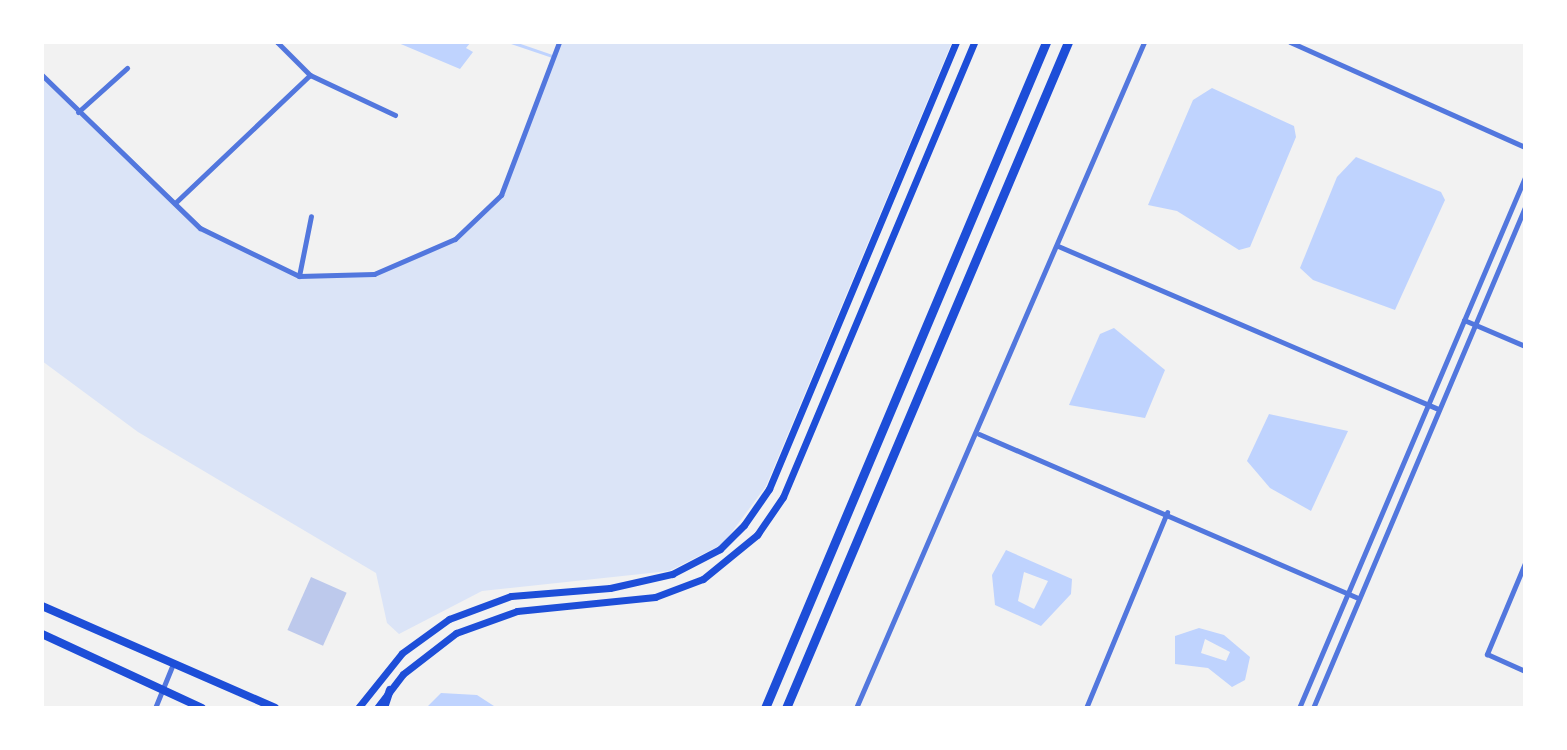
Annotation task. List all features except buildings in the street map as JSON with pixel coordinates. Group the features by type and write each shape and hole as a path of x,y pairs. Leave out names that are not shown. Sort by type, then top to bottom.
{"highway":[{"path":"765,708 1046,42"},
{"path":"786,708 1068,42"}],"main road":[{"path":"358,708 402,653 449,619 511,596 610,588 672,574 720,549 744,525 769,489 956,42"},
{"path":"377,708 428,651 485,620 655,597 703,579 757,535 783,497 974,42"},
{"path":"42,606 275,708"},
{"path":"42,634 202,708"},
{"path":"384,708 390,690"}],"street":[{"path":"277,42 310,75 395,115"},
{"path":"42,75 175,203 234,248 299,276 374,274 455,239 501,195 517,168 559,42"},
{"path":"856,708 979,434 1144,42"},
{"path":"1290,42 1525,147"},
{"path":"78,112 127,68"},
{"path":"175,203 310,75"},
{"path":"1299,708 1525,177"},
{"path":"1313,708 1525,207"},
{"path":"299,276 311,216"},
{"path":"1058,246 1439,409"},
{"path":"1464,320 1525,346"},
{"path":"979,434 1167,512 1358,598"},
{"path":"1086,708 1167,512"},
{"path":"1525,563 1487,654 1525,671"},
{"path":"155,708 173,663"},
{"path":"1312,677 1324,681"}],"shaded area":[{"path":"559,42 952,42 766,486 723,544 669,571 482,591 399,634 387,623 376,573 138,432 42,361 42,75 200,228 299,276 374,274 455,239 501,195"}],"water":[{"path":"396,42 471,42 466,48 473,52 460,69"},
{"path":"1212,88 1294,126 1296,137 1250,247 1239,250 1177,211 1148,205 1193,100"},
{"path":"1356,157 1441,192 1445,200 1395,310 1313,280 1300,268 1337,177"},
{"path":"1114,328 1165,370 1145,418 1069,405 1100,334"},
{"path":"1269,414 1348,431 1311,511 1270,488 1247,461"},
{"path":"1006,550 1072,579 1071,594 1041,626 995,605 992,575","holes":["1024,572 1048,581 1034,609 1018,601"]},
{"path":"1199,628 1224,635 1250,657 1245,680 1232,687 1208,668 1175,664 1175,636","holes":["1205,639 1230,652 1226,661 1201,653"]},
{"path":"441,693 477,695 497,708 426,708"}],"waterway":[{"path":"511,42 552,56"}]}
